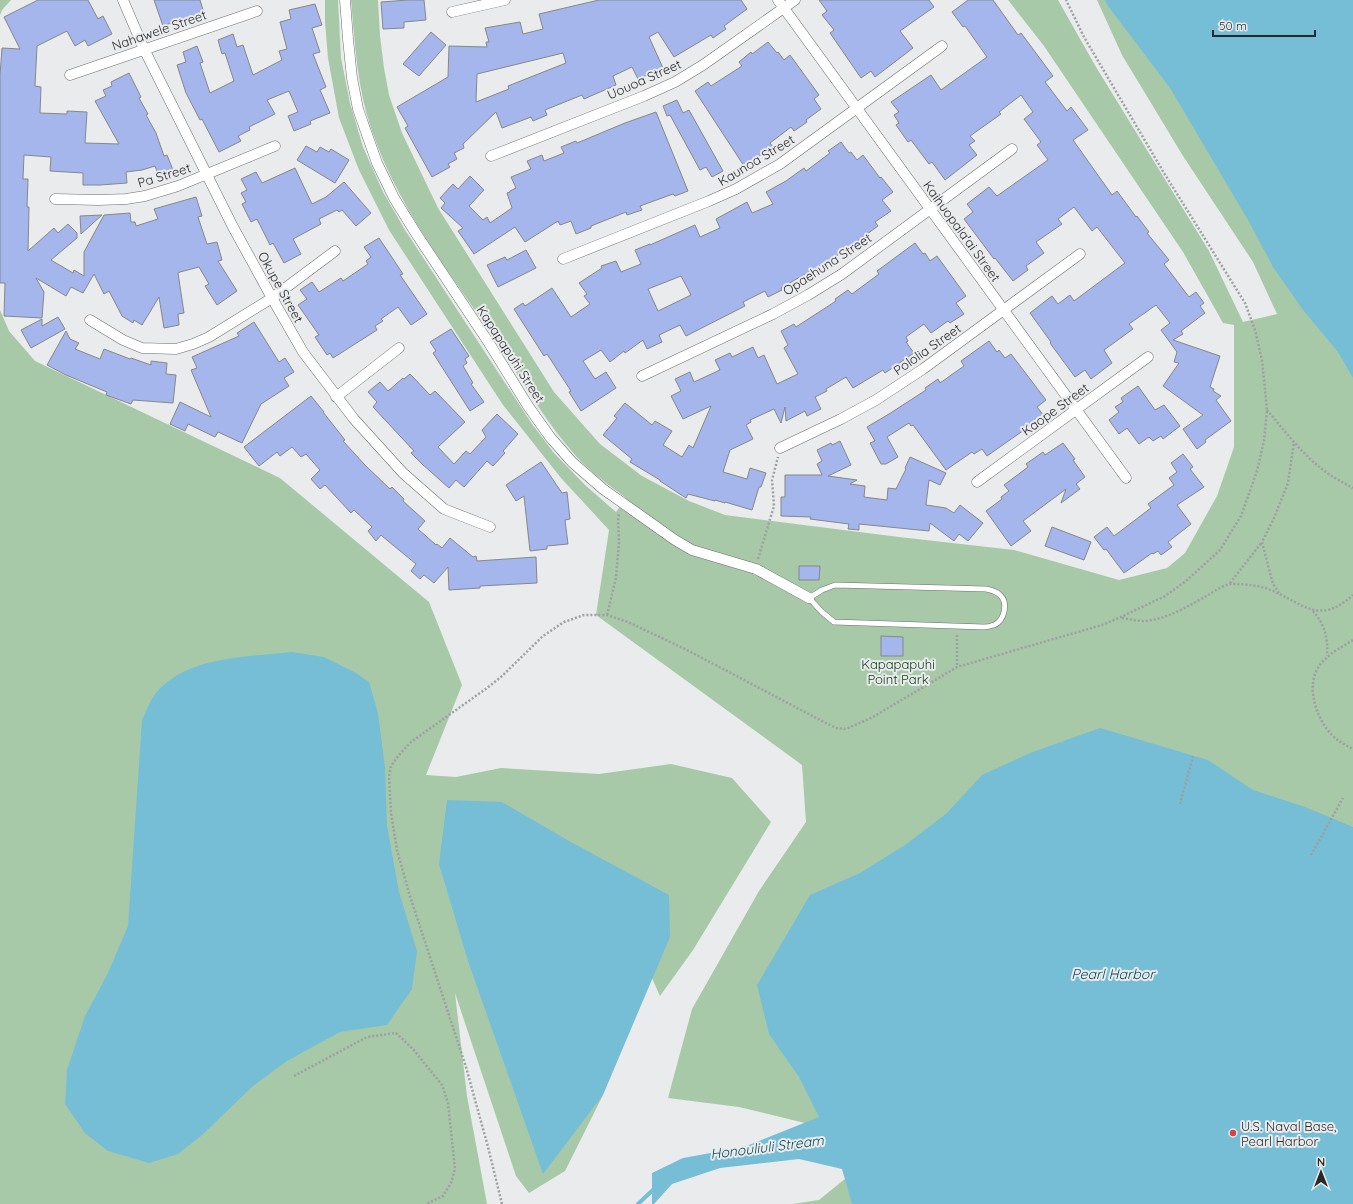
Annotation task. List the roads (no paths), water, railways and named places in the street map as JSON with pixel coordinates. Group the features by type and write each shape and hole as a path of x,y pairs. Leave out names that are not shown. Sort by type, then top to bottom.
{"street":[{"name":"Okupe Street","path":"123,0 144,49 233,227 303,352 354,419 403,473 444,509 490,527"},
{"name":"Kapapapuhi Street","path":"345,0 350,55 358,109 377,163 394,198 417,235 489,343 528,406 550,437 572,462 603,489 675,540 692,550 756,569 809,598"},
{"path":"452,12 505,0"},
{"name":"Uouoa Street","path":"491,156 644,96 675,82 703,65 780,4 795,0"},
{"name":"Kaihuopala'ai Street","path":"780,4 1126,478"},
{"name":"Nahawele Street","path":"70,75 257,11"},
{"name":"Kaunoa Street","path":"563,260 709,201 780,164 942,46"},
{"name":"Pa Street","path":"55,199 99,200 126,199 145,196 178,186 275,146"},
{"name":"Opaehuna Street","path":"642,376 773,314 808,295 842,274 1012,149"},
{"path":"90,320 122,340 142,348 176,349 209,337 272,298 335,251"},
{"name":"Pololia Street","path":"780,448 841,419 876,400 923,369 1080,254"},
{"path":"336,397 399,348"},
{"name":"Kaope Street","path":"978,482 1148,357"}],"lane":[{"path":"835,585 986,589 994,591 1001,596 1005,604 1004,613 1000,620 995,625 984,627 834,622 809,598 822,590 835,585"}],"water":[{"path":"1105,0 1353,0 1353,378 1338,352 1303,310 1273,267 1248,220 1170,88"},
{"path":"292,652 324,657 356,673 369,682 378,713 385,768 387,826 399,892 417,951 412,989 387,1025 340,1032 287,1061 253,1086 201,1136 178,1154 149,1163 108,1151 85,1133 65,1104 67,1070 85,1016 108,973 128,926 142,720 156,693 169,681 184,672 219,660"},
{"name":"Pearl Harbor","path":"1100,728 1208,760 1253,790 1305,807 1353,827 1353,1204 852,1204 842,1169 799,1159 720,1168 672,1184 654,1204 652,1204 652,1173 683,1158 744,1147 819,1117 799,1077 769,1034 757,985 810,895 860,873 905,845 947,813 982,775 1030,753"},
{"path":"447,800 502,802 569,841 669,895 670,937 603,1095 543,1174 468,961 439,864"}],"waterway":[{"name":"Honouliuli Stream","path":"638,1204 655,1188"}],"place":[{"name":"U.S. Naval Base, Pearl Harbor","path":"1233,1133"}],"park label":[{"name":"Kapapapuhi Point Park","path":"898,672"}]}
